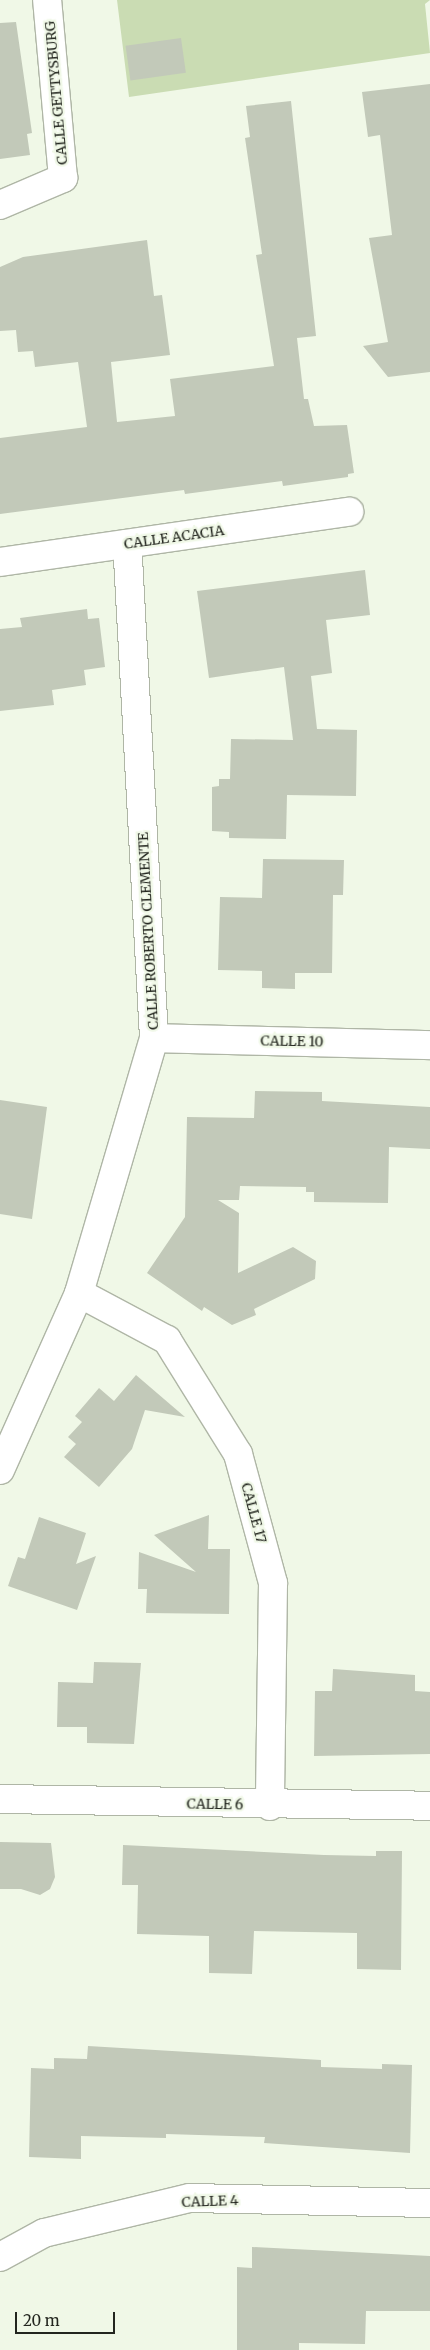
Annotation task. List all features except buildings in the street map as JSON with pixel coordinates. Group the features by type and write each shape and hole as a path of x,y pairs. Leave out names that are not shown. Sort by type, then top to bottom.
{"street":[{"name":"CALLE GETTYSBURG","path":"0,205 63,178 47,0"},
{"name":"CALLE ACACIA","path":"0,562 349,512"},
{"name":"CALLE ROBERTO CLEMENTE","path":"0,1470 79,1293 154,1038 126,544"},
{"name":"CALLE 10","path":"154,1038 430,1045"},
{"name":"CALLE 17","path":"79,1293 167,1340 238,1454 273,1583 270,1806"},
{"name":"CALLE 6","path":"0,1799 270,1806 430,1806"},
{"name":"CALLE 4","path":"0,2257 44,2233 190,2198 430,2203"}],"green space":[{"path":"117,0 430,0 425,4 430,53 129,97"}]}
